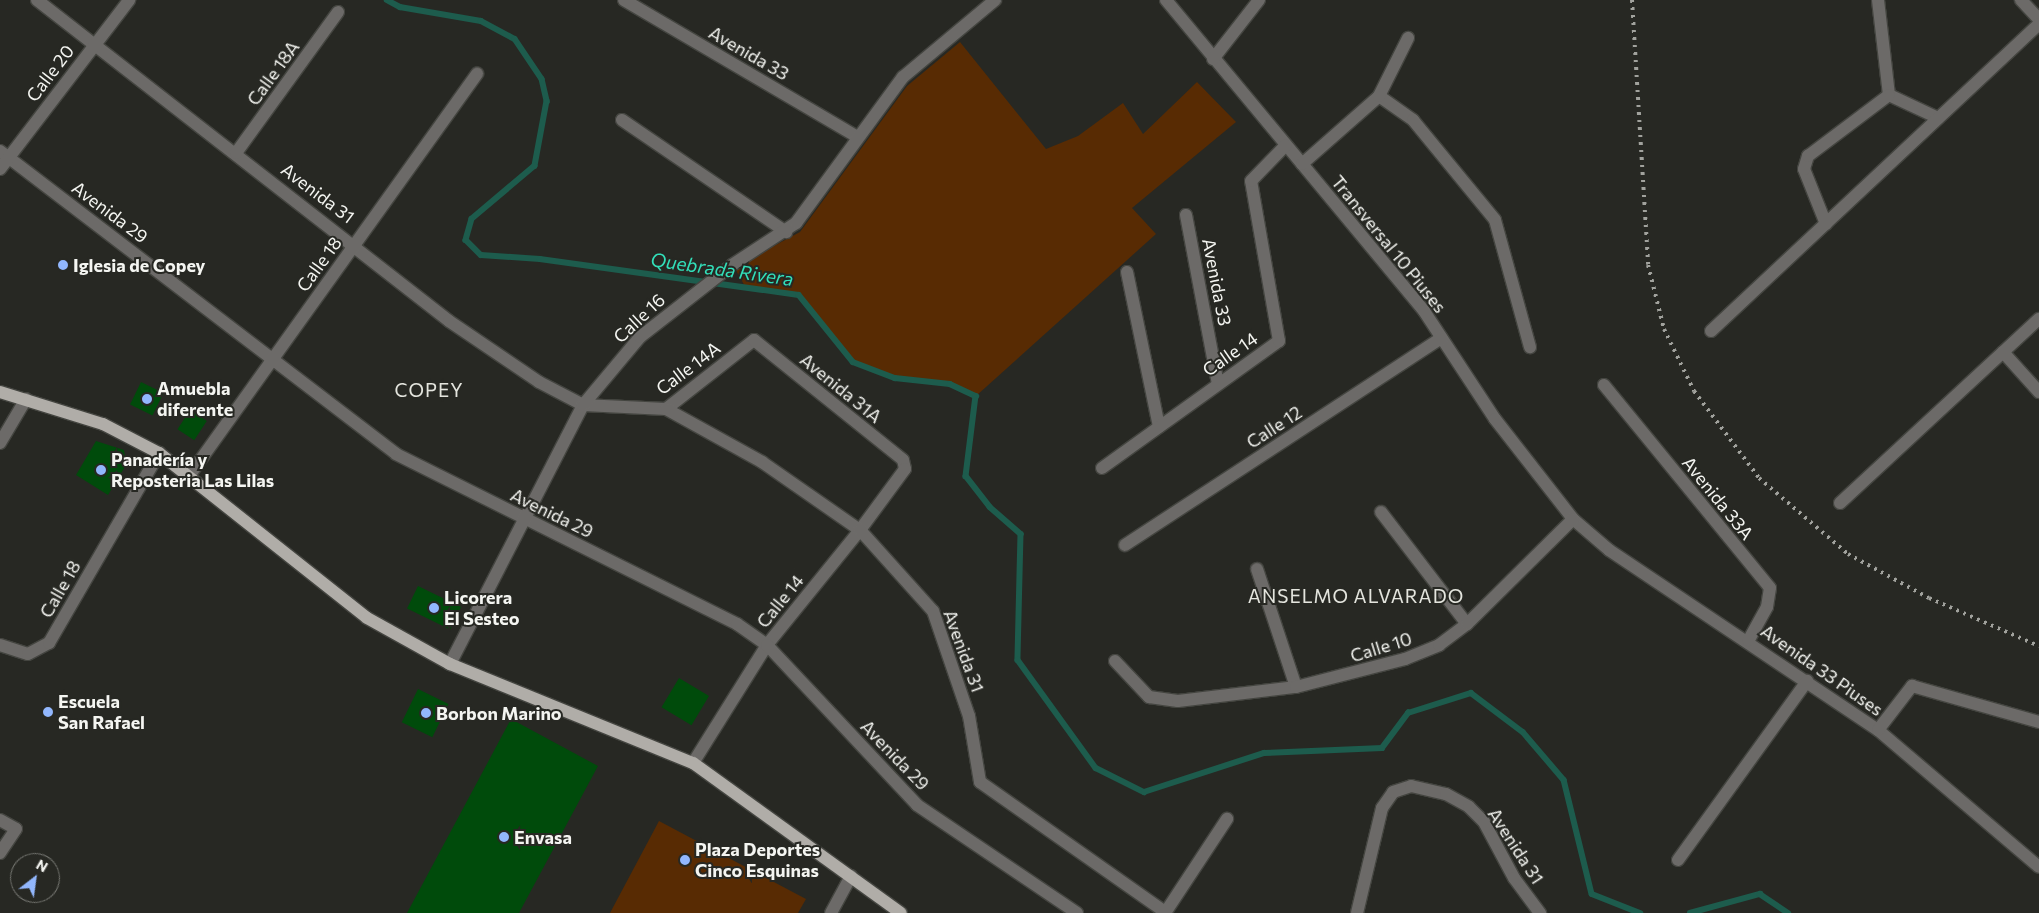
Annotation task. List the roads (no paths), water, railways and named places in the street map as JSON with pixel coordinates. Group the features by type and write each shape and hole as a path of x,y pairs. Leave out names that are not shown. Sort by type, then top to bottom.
{"main road":[{"path":"0,392 103,424 160,453 367,618 450,664 693,762 900,913"}],"street":[{"name":"Avenida 31","path":"37,0 355,244 449,321 539,382 583,406"},
{"name":"Calle 20","path":"0,169 4,154 130,0"},
{"name":"Avenida 33","path":"624,0 856,136"},
{"name":"Calle 16","path":"450,664 583,406 640,337 732,264 786,232 856,136 903,77 995,0"},
{"name":"Transversal 10 Piuses","path":"1166,0 1302,164 1442,338 1494,419 1573,519"},
{"path":"1213,59 1259,0"},
{"path":"1878,0 1889,95"},
{"path":"2021,0 2039,19"},
{"name":"Calle 18A","path":"236,153 338,12"},
{"path":"1711,331 2039,24"},
{"path":"1302,164 1379,96 1408,38"},
{"name":"Calle 18","path":"189,476 272,357 477,74"},
{"path":"1889,95 1938,118"},
{"path":"1826,224 1804,169 1808,156 1889,95"},
{"path":"1379,96 1413,120 1495,220 1530,347"},
{"path":"622,120 786,232"},
{"name":"Calle 14","path":"1102,468 1279,341 1251,181 1286,145"},
{"name":"Avenida 29","path":"4,154 272,357 396,454 737,624 767,645 917,805 1077,913"},
{"name":"Avenida 33","path":"1186,215 1218,384"},
{"path":"1127,272 1159,427"},
{"path":"1840,503 2039,319"},
{"name":"Calle 12","path":"1125,546 1442,338"},
{"name":"Calle 14A","path":"583,406 666,410 749,341"},
{"name":"Avenida 31A","path":"749,341 901,458 905,469"},
{"path":"2003,352 2039,392"},
{"name":"Avenida 33A","path":"1604,385 1770,588 1767,607 1749,640"},
{"path":"0,443 26,399"},
{"name":"Avenida 31","path":"666,410 762,462 860,530 933,611 969,716 980,782 1165,913"},
{"name":"Calle 18","path":"0,645 28,654 49,644 160,453"},
{"name":"Calle 14","path":"693,762 767,645 860,530 905,469"},
{"path":"1381,512 1467,624"},
{"name":"Calle 10","path":"1115,661 1149,697 1178,701 1296,687 1405,659 1439,645 1467,624 1573,519"},
{"name":"Avenida 33 Piuses","path":"1573,519 1609,550 1749,640 1878,730 2039,867"},
{"path":"1257,570 1296,687"},
{"path":"1678,860 1807,680"},
{"path":"1878,730 1912,686 2039,722"},
{"name":"Avenida 31","path":"1357,913 1382,808 1393,792 1411,786 1446,794 1469,807 1484,822 1514,878 1540,913"},
{"path":"1165,913 1227,819"},
{"path":"0,820 16,830 0,853"},
{"path":"831,913 851,876"}],"waterway":[{"name":"Quebrada Rivera","path":"387,0 400,7 481,21 515,39 542,79 547,101 535,166 472,219 466,240 481,255 540,259 799,295 853,362 895,378 950,384 976,396 966,476 990,507 1021,534 1018,660 1096,768 1144,792 1264,753 1382,748 1408,713 1471,693 1523,732 1564,780 1592,894 1640,913"},
{"name":"Quebrada Rivera","path":"1690,913 1760,894 1788,913"}],"railway":[{"path":"1632,0 1648,265 1664,329 1694,391 1759,478 1848,554 1929,598 2039,646"}],"place":[{"name":"Iglesia de Copey","path":"63,265"},
{"name":"Amuebla diferente","path":"147,399"},
{"name":"Panadería y Reposteria Las Lilas","path":"101,470"},
{"name":"Licorera El Sesteo","path":"434,608"},
{"name":"Escuela San Rafael","path":"48,712"},
{"name":"Borbon Marino","path":"426,713"},
{"name":"Envasa","path":"504,837"},
{"name":"Plaza Deportes Cinco Esquinas","path":"685,860"}],"district":[{"name":"COPEY","path":"429,390"},
{"name":"ANSELMO ALVARADO","path":"1356,596"}]}
